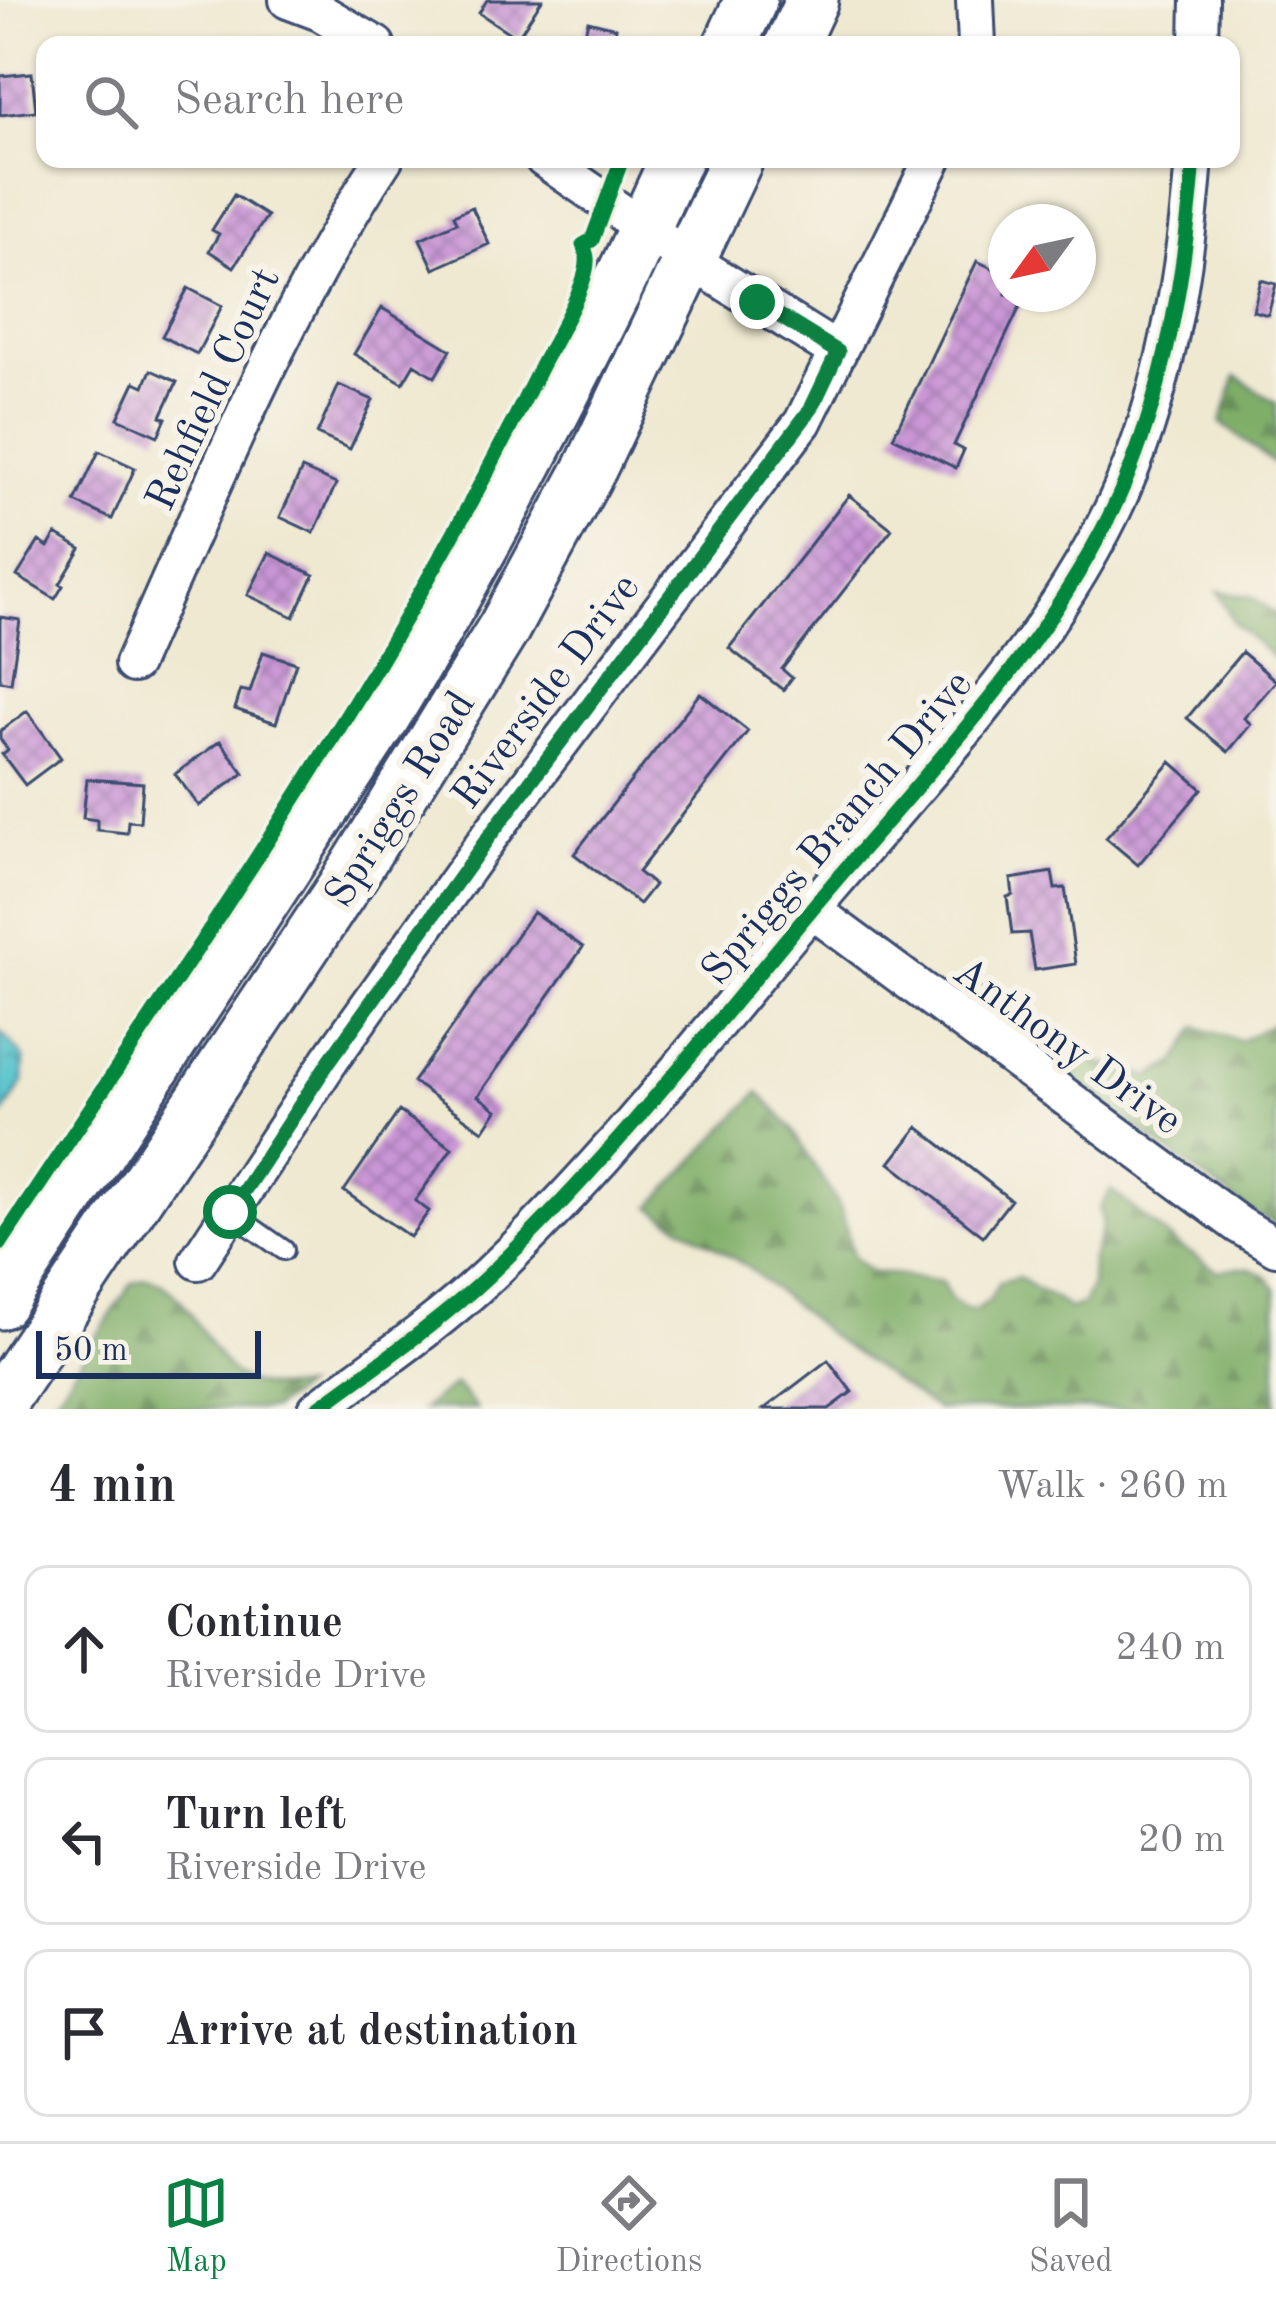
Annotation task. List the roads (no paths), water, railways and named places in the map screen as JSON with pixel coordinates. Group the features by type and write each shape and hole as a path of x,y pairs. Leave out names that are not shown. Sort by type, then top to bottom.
{"main road":[{"path":"734,36 751,0"},
{"path":"794,36 812,0"},
{"name":"Spriggs Road","path":"0,1303 440,626 592,337 672,168"},
{"name":"Spriggs Road","path":"0,1403 409,786 544,556 733,168"}],"street":[{"path":"288,0 360,36"},
{"path":"975,0 977,36"},
{"path":"1198,36 1199,0"},
{"name":"Rehfield Court","path":"133,664 278,342 379,168"},
{"path":"557,168 690,260 838,352"},
{"name":"Riverside Drive","path":"198,1261 330,1060 488,838 803,422 929,168"},
{"name":"Spriggs Branch Drive","path":"317,1409 486,1277 580,1184 1038,636 1081,570 1141,440 1177,296 1192,168"},
{"name":"Anthony Drive","path":"811,909 1239,1225 1276,1247"}],"lane":[{"path":"230,1212 284,1250"}],"water":[{"path":"0,1031 24,1058 23,1083 0,1119"}]}
